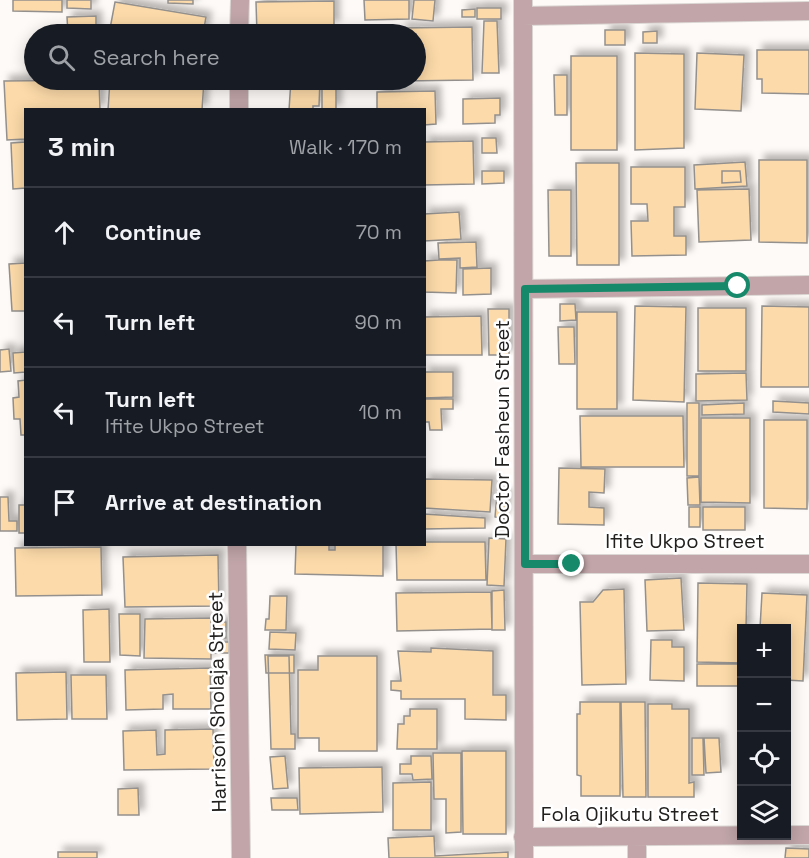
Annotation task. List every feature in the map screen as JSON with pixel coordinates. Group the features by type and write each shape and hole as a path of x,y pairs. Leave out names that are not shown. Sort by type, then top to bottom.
{"street":[{"path":"239,24 240,0"},
{"path":"523,8 809,10"},
{"name":"Doctor Fasheun Street","path":"523,8 524,858"},
{"path":"239,90 239,108"},
{"path":"525,289 809,285"},
{"name":"Harrison Sholaja Street","path":"237,546 241,858"},
{"name":"Ifite Ukpo Street","path":"525,564 809,564"},
{"name":"Fola Ojikutu Street","path":"523,837 809,835"},
{"path":"637,838 637,858"}],"building":[{"path":"13,0 62,0 62,12 13,11"},
{"path":"67,0 91,0 91,9 67,8"},
{"path":"168,0 193,0 193,4 168,3"},
{"path":"364,0 409,0 409,19 365,20"},
{"path":"414,0 435,0 433,21 412,19"},
{"path":"334,1 334,24 257,24 256,2"},
{"path":"115,2 206,17 205,24 111,24"},
{"path":"477,8 501,8 501,19 477,19"},
{"path":"475,9 475,17 462,17 462,10"},
{"path":"96,16 96,24 67,24 67,17"},
{"path":"484,21 497,21 499,73 482,73"},
{"path":"472,27 473,80 426,81 426,28"},
{"path":"605,30 625,30 625,45 605,45"},
{"path":"657,31 657,43 643,43 643,32"},
{"path":"757,50 809,50 809,94 762,93 762,79 757,79"},
{"path":"635,53 684,54 684,148 635,150"},
{"path":"697,53 744,55 741,111 695,109"},
{"path":"571,56 617,56 617,150 571,150"},
{"path":"554,75 567,75 567,115 555,115"},
{"path":"4,81 24,81 24,90 99,90 100,108 24,108 24,139 7,140"},
{"path":"109,90 203,90 202,108 108,108"},
{"path":"290,90 320,90 319,106 289,108"},
{"path":"322,90 336,90 336,108 322,108"},
{"path":"435,91 436,124 426,125 426,108 377,108 377,92"},
{"path":"500,98 500,115 495,115 495,123 463,124 463,99"},
{"path":"482,138 496,138 497,153 482,153"},
{"path":"473,141 474,184 426,185 426,142"},
{"path":"24,142 24,188 13,189 11,143"},
{"path":"759,160 807,160 807,243 759,242"},
{"path":"745,162 747,186 695,189 694,165"},
{"path":"576,163 619,163 619,265 577,265"},
{"path":"631,167 685,167 685,207 674,207 674,236 686,236 686,255 632,256 631,221 648,221 647,204 631,204"},
{"path":"482,171 504,171 504,183 482,184"},
{"path":"722,171 740,171 741,182 722,183"},
{"path":"749,189 751,240 699,242 697,190"},
{"path":"548,190 571,190 571,256 549,256"},
{"path":"459,212 461,239 426,241 426,214"},
{"path":"476,242 477,267 460,268 460,258 439,259 438,243"},
{"path":"457,260 456,293 426,292 426,261"},
{"path":"24,263 24,311 12,311 9,264"},
{"path":"491,268 491,294 463,295 463,269"},
{"path":"560,304 575,304 576,320 560,321"},
{"path":"635,306 686,307 684,402 633,400"},
{"path":"762,306 809,307 809,387 761,387"},
{"path":"698,308 746,308 746,371 698,371"},
{"path":"488,309 509,309 509,355 489,355"},
{"path":"577,312 617,312 617,409 577,409"},
{"path":"481,316 482,355 426,355 426,317"},
{"path":"558,327 574,327 575,364 559,364"},
{"path":"9,349 11,371 0,372 0,350"},
{"path":"24,352 24,372 14,373 13,353"},
{"path":"426,372 453,372 453,397 426,398"},
{"path":"746,373 747,400 696,401 696,374"},
{"path":"24,380 24,435 21,435 20,419 14,419 13,398 19,397 18,381"},
{"path":"426,399 453,399 453,409 441,409 442,430 430,430 429,422 426,422"},
{"path":"773,401 809,403 809,414 773,412"},
{"path":"687,403 699,403 699,476 687,476"},
{"path":"744,403 744,414 702,415 702,405"},
{"path":"580,416 683,416 684,467 581,467"},
{"path":"701,418 750,418 750,503 701,502"},
{"path":"764,420 807,420 807,509 764,508"},
{"path":"559,468 605,469 604,493 589,492 589,507 604,508 604,525 558,524"},
{"path":"699,477 700,505 688,505 687,478"},
{"path":"426,479 492,480 490,512 426,508"},
{"path":"497,493 507,495 504,519 495,517"},
{"path":"0,497 8,497 9,521 17,521 17,531 0,531"},
{"path":"19,505 24,505 24,533 19,533"},
{"path":"689,507 700,507 700,527 689,527"},
{"path":"703,507 745,507 745,530 703,530"},
{"path":"426,514 485,518 485,528 426,529"},
{"path":"489,538 506,539 504,586 487,585"},
{"path":"426,542 485,542 486,580 397,580 396,546 426,546"},
{"path":"296,546 329,546 329,550 335,550 335,546 383,546 383,576 295,574"},
{"path":"101,547 102,595 16,596 15,548"},
{"path":"218,555 219,606 125,607 123,557"},
{"path":"681,578 684,630 647,631 645,580"},
{"path":"698,583 747,584 746,624 737,624 737,663 697,662"},
{"path":"624,589 626,684 582,685 580,602 593,602 603,590"},
{"path":"504,590 505,630 492,630 492,591"},
{"path":"491,592 492,629 397,631 396,593"},
{"path":"762,593 807,595 803,681 791,680 791,624 760,624"},
{"path":"270,596 287,596 286,630 265,630 266,619 269,619"},
{"path":"109,609 110,662 84,662 83,610"},
{"path":"119,614 140,614 140,656 120,655"},
{"path":"211,618 211,659 144,658 145,619"},
{"path":"213,622 226,622 226,638 213,638"},
{"path":"270,632 296,633 295,650 269,649"},
{"path":"651,640 672,640 672,647 684,647 684,681 650,680"},
{"path":"215,642 229,642 229,653 215,653"},
{"path":"431,648 493,651 493,695 506,695 506,720 465,719 465,699 401,699 401,691 391,690 391,681 401,681 398,651 431,652"},
{"path":"265,655 294,655 294,673 266,673"},
{"path":"268,656 289,656 291,734 295,734 295,749 271,749"},
{"path":"318,656 377,656 377,751 319,751 319,738 298,738 298,670 318,670"},
{"path":"697,664 737,664 737,686 697,686"},
{"path":"210,668 211,709 173,709 173,694 163,695 163,709 126,710 125,670"},
{"path":"66,672 67,719 17,720 16,673"},
{"path":"71,675 106,675 107,719 72,719"},
{"path":"580,702 620,702 620,796 581,796 581,776 577,775 577,714 580,714"},
{"path":"621,702 645,702 646,797 623,797"},
{"path":"648,704 672,704 672,709 689,709 689,783 694,782 694,797 648,797"},
{"path":"410,709 437,709 437,749 397,749 398,724 404,724 404,716 410,716"},
{"path":"213,729 214,769 124,770 123,731 156,730 157,755 165,754 165,730"},
{"path":"692,738 703,738 704,775 692,775"},
{"path":"704,738 719,738 721,772 706,773"},
{"path":"462,751 506,751 506,834 463,834"},
{"path":"433,753 461,753 461,832 446,833 446,799 434,799"},
{"path":"285,756 288,788 273,789 270,757"},
{"path":"411,756 431,756 432,779 413,780 412,774 400,774 400,764 411,764"},
{"path":"382,767 383,812 300,814 299,768"},
{"path":"431,782 431,830 393,830 393,783"},
{"path":"138,788 139,815 118,815 118,789"},
{"path":"271,798 297,798 298,810 272,810"},
{"path":"434,836 435,856 508,852 508,858 389,858 388,838"},
{"path":"786,848 809,849 809,858 785,858"},
{"path":"58,852 97,852 97,858 58,858"}],"route":[{"path":"572,564 525,564 525,289 738,286"}]}
